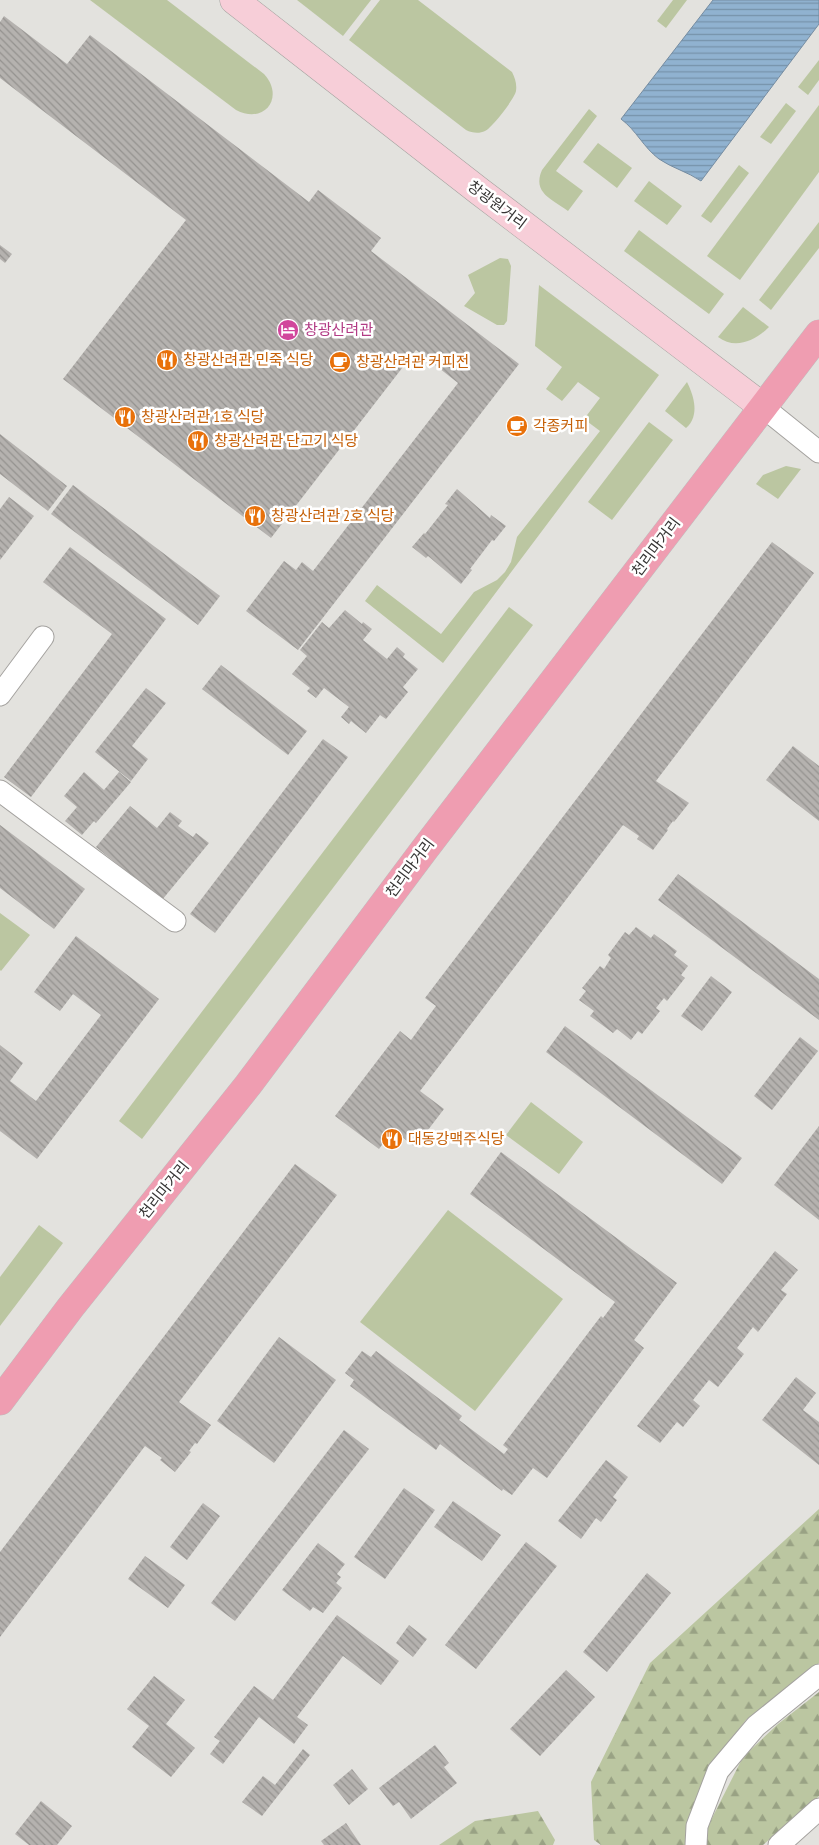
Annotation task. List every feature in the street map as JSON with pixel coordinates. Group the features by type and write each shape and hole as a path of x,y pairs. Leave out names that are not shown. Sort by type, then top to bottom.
{"main road":[{"name":"창광원거리","path":"234,0 479,191 763,407"},
{"name":"천리마거리","path":"0,1401 70,1308 248,1085 424,850 819,334"}],"street":[{"path":"763,407 819,452"},
{"path":"0,695 43,637"},
{"path":"0,791 175,921"},
{"path":"696,1845 697,1826 718,1771 756,1726 819,1675"},
{"path":"779,1845 819,1809"}],"green space":[{"path":"90,0 167,0 264,74 273,91 269,106 256,114 246,114 236,110"},
{"path":"297,0 371,0 343,36"},
{"path":"380,0 418,0 512,72 516,83 515,95 488,129 478,133 466,130 349,40"},
{"path":"673,0 687,0 666,28 657,21"},
{"path":"819,60 819,80 808,95 798,87"},
{"path":"786,103 796,111 771,144 760,137"},
{"path":"819,105 819,172 740,280 707,256"},
{"path":"589,109 597,116 556,171 583,191 568,211 545,195 540,184 540,178 542,170"},
{"path":"598,143 632,168 617,188 583,162"},
{"path":"739,165 749,173 711,223 701,216"},
{"path":"649,181 682,206 667,225 634,201"},
{"path":"819,222 819,248 771,310 759,300"},
{"path":"639,230 724,294 709,314 624,251"},
{"path":"500,258 508,259 511,266 507,321 504,325 497,325 464,306 475,293 468,275"},
{"path":"539,285 659,375 443,663 365,601 377,585 441,634 474,592 497,580 505,572 511,562 517,537 600,431 584,419 600,398 578,382 562,401 546,389 562,367 535,346"},
{"path":"743,307 769,327 758,336 745,342 731,343 718,337"},
{"path":"687,382 692,393 694,412 693,418 686,428 665,411"},
{"path":"649,422 673,440 612,520 588,502"},
{"path":"786,466 801,469 778,499 756,484 763,475"},
{"path":"509,607 533,625 142,1139 119,1121"},
{"path":"0,913 30,935 1,971 0,970"},
{"path":"531,1102 583,1142 559,1174 506,1135"},
{"path":"448,1210 563,1299 475,1411 360,1322"},
{"path":"39,1225 63,1243 0,1326 0,1277"},
{"path":"819,1509 819,1663 746,1720 708,1769 689,1845 601,1845 594,1840 591,1782 650,1663"},
{"path":"819,1692 819,1796 763,1845 706,1845 708,1826 743,1757 778,1724"},
{"path":"538,1811 555,1840 553,1845 439,1845 475,1821"}],"water":[{"path":"713,0 819,0 819,24 701,181 659,159 621,119"}],"building":[{"name":"창광산려관","path":"4,16 67,64 90,35 309,202 318,190 381,238 371,251 519,364 298,650 246,611 284,561 296,570 302,562 313,571 458,383 416,350 271,538 63,379 186,220 0,78 0,22"},
{"path":"0,245 12,254 5,263 0,259"},
{"path":"0,434 67,486 48,511 0,474"},
{"path":"73,485 220,596 198,625 51,514"},
{"path":"457,489 490,518 491,515 506,526 494,541 492,540 461,584 428,556 426,558 412,547 448,505 445,504"},
{"path":"9,497 34,516 0,560 0,509"},
{"path":"772,542 814,573 656,781 689,803 673,821 653,850 637,839 639,836 623,825 420,1091 444,1109 415,1147 393,1130 379,1149 335,1116 400,1031 411,1040 436,1006 425,998"},
{"path":"70,547 166,619 31,797 4,777 112,634 43,582"},
{"path":"345,610 362,624 363,622 372,629 363,640 387,659 397,647 405,654 403,657 418,669 403,687 408,692 386,719 380,715 366,733 351,721 349,724 341,717 349,707 324,688 316,698 307,691 310,688 292,674 307,656 300,650 322,622 329,628"},
{"path":"221,665 307,731 288,755 202,689"},
{"path":"146,688 166,703 132,746 148,759 131,781 95,752"},
{"path":"323,739 348,757 215,933 190,914"},
{"path":"793,746 819,766 819,821 766,780"},
{"path":"84,772 104,790 119,772 131,782 96,823 94,821 82,835 65,821 77,807 64,796"},
{"path":"130,806 157,828 170,812 182,821 178,826 193,837 196,833 209,843 162,900 96,847"},
{"path":"0,825 85,889 54,929 0,888"},
{"path":"678,874 819,979 819,1020 658,900"},
{"path":"636,927 651,938 654,934 677,951 674,955 688,966 681,975 685,978 667,1001 664,998 656,1008 660,1011 642,1034 638,1031 631,1040 617,1029 613,1033 590,1016 594,1011 579,1000 586,991 582,988 600,966 604,969 611,958 608,955 625,932 629,935"},
{"path":"76,936 159,999 37,1159 0,1131 0,1045 23,1063 10,1081 36,1101 101,1015 73,994 60,1011 34,992"},
{"path":"711,976 732,992 702,1031 681,1016"},
{"path":"565,1026 742,1158 722,1184 546,1052"},
{"path":"800,1037 818,1051 772,1110 754,1096"},
{"path":"819,1126 819,1220 774,1185"},
{"path":"501,1152 677,1283 634,1340 644,1348 547,1478 533,1468 512,1495 503,1489 502,1491 440,1444 436,1450 350,1386 354,1380 345,1373 362,1351 371,1357 376,1351 462,1416 459,1420 504,1454 508,1449 503,1445 601,1316 603,1318 615,1302 470,1194"},
{"path":"295,1164 337,1195 179,1402 211,1425 197,1444 195,1443 189,1451 191,1452 175,1472 160,1460 162,1458 145,1446 0,1637 0,1552"},
{"path":"775,1251 798,1270 781,1290 787,1294 758,1332 753,1327 737,1348 744,1354 718,1387 709,1380 693,1400 700,1406 683,1427 677,1422 660,1443 637,1426"},
{"path":"279,1337 336,1380 274,1463 217,1421"},
{"path":"796,1377 816,1393 803,1410 819,1422 819,1465 762,1420"},
{"path":"344,1430 369,1449 235,1621 211,1603"},
{"path":"606,1460 628,1477 613,1497 617,1500 601,1522 596,1518 581,1539 558,1521"},
{"path":"404,1488 435,1510 385,1579 354,1557"},
{"path":"453,1501 501,1535 482,1561 434,1527"},
{"path":"203,1503 220,1516 187,1560 170,1547"},
{"path":"526,1542 557,1566 476,1669 445,1645"},
{"path":"318,1543 345,1564 337,1574 341,1577 336,1583 342,1588 323,1613 313,1607 310,1611 282,1590"},
{"path":"145,1556 185,1585 168,1608 128,1579"},
{"path":"647,1573 671,1593 607,1672 583,1652"},
{"path":"337,1615 399,1661 381,1685 343,1656 297,1717 308,1725 294,1744 259,1717 223,1764 210,1754 220,1741 214,1737 254,1686 273,1700"},
{"path":"409,1625 427,1639 413,1657 396,1643"},
{"path":"566,1670 595,1697 540,1756 510,1729"},
{"path":"154,1676 185,1700 166,1724 195,1748 171,1777 132,1747 149,1726 127,1709"},
{"path":"435,1745 449,1763 444,1767 457,1783 411,1819 399,1802 393,1806 379,1788"},
{"path":"303,1749 310,1755 262,1816 242,1802 263,1776 275,1785"},
{"path":"352,1769 368,1789 349,1805 333,1785"},
{"path":"41,1801 72,1826 57,1845 29,1845 15,1834"},
{"path":"346,1823 361,1845 324,1845 321,1841"}],"place":[{"name":"창광산려관","path":"288,330"},
{"name":"창광산려관 민죽 식당","path":"167,360"},
{"name":"창광산려관 커피전","path":"340,362"},
{"name":"창광산려관 1호 식당","path":"125,417"},
{"name":"각종커피","path":"517,426"},
{"name":"창광산려관 단고기 식당","path":"198,441"},
{"name":"창광산려관 2호 식당","path":"255,516"},
{"name":"대동강맥주식당","path":"392,1139"}]}
